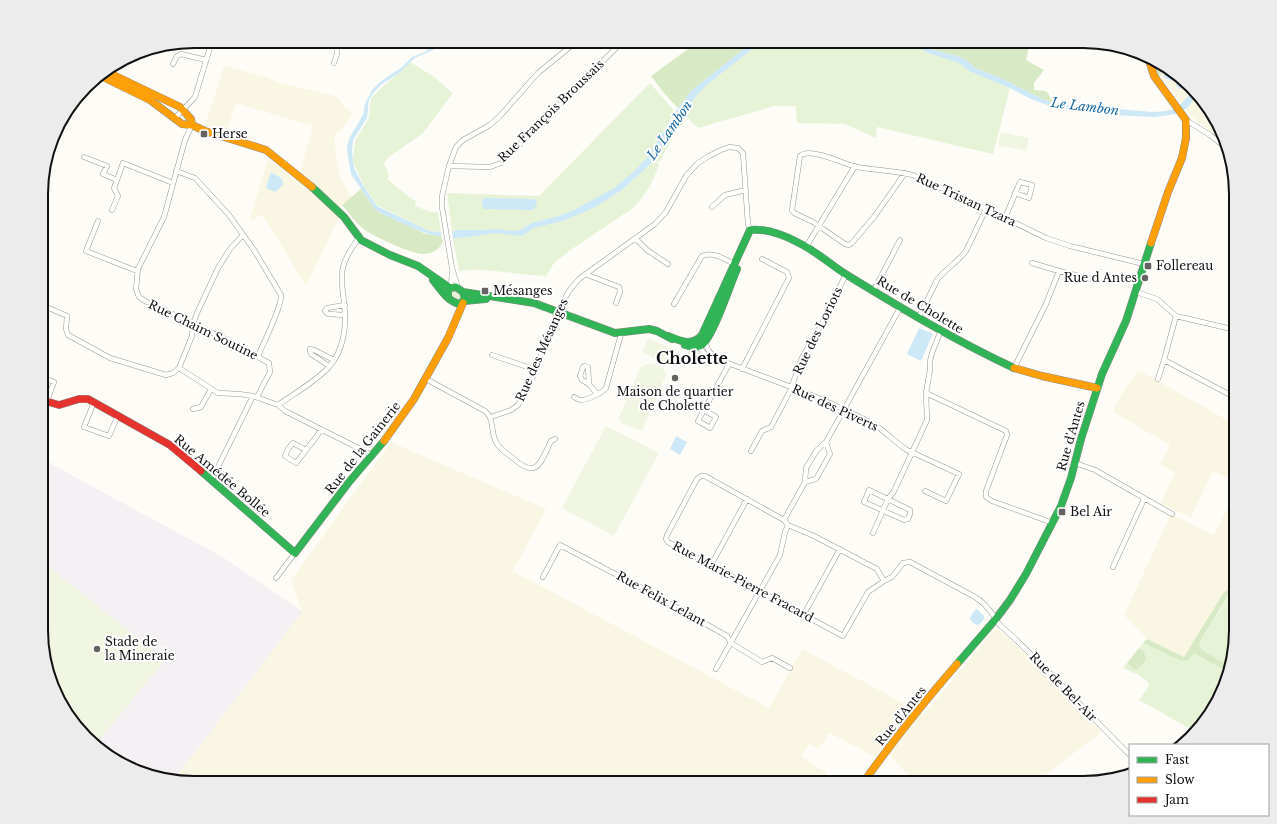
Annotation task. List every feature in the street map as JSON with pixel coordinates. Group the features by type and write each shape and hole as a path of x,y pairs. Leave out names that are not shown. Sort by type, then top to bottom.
{"street":[{"path":"175,118 195,97 210,48"},
{"path":"334,63 337,54 337,48"},
{"path":"456,289 442,207 442,196 449,166 456,147 464,140 490,126 538,73 568,48"},
{"name":"Rue François Broussais","path":"449,166 490,167 501,163 616,48"},
{"path":"173,64 181,54 206,60"},
{"path":"1150,64 1154,76 1184,117 1219,142"},
{"path":"109,75 150,100 182,124 192,125 205,131 266,150 327,200 344,217 359,238 369,245 418,266 430,275 456,289 465,296 464,302"},
{"path":"110,75 176,105 191,119 192,125"},
{"name":"Rue d'Antes","path":"868,776 934,692 1010,600 1026,574 1053,523 1064,498 1097,388 1110,354 1122,331 1168,192 1182,158 1186,138 1184,117"},
{"name":"Rue Chaim Soutine","path":"192,125 185,140 164,217 144,255 138,271 136,289 139,297 258,356 269,363 270,369 211,481"},
{"name":"Rue des Mésanges","path":"491,417 511,410 518,405 536,370 558,311 569,291 585,274 655,224 666,212 679,188 693,168 709,156 721,150 734,147 741,150 744,158 748,224 750,230"},
{"name":"Rue Tristan Tzara","path":"818,226 794,213 792,210 800,156 806,153 827,157 855,166 905,173 921,178 1046,238 1070,246 1144,264"},
{"path":"84,157 107,166 103,174 117,180"},
{"path":"112,210 118,196 114,188 123,163 173,183"},
{"path":"806,247 855,166"},
{"path":"176,171 195,178 229,215 264,266 282,297 258,356"},
{"path":"818,226 845,244 849,245 874,217 905,173"},
{"path":"712,207 725,195 746,190"},
{"path":"1005,218 1015,193"},
{"path":"919,317 937,280 962,257 966,251 986,209"},
{"path":"98,222 86,251 138,271"},
{"name":"Rue de Cholette","path":"750,230 761,229 770,231 806,247 846,274 941,330 972,348 1014,368 1042,376 1097,388"},
{"path":"701,344 702,335 750,230"},
{"path":"48,308 67,316 66,329 68,335 101,354 166,375 173,374 179,368 192,336 193,324 197,313 218,268 230,249 243,235"},
{"path":"278,405 317,378 334,360 339,351 343,339 345,315 342,268 346,258 359,238"},
{"path":"636,239 647,250 668,264"},
{"path":"701,344 718,315 740,260 745,240"},
{"path":"874,290 900,240"},
{"path":"674,304 702,256 712,254 734,264"},
{"path":"742,369 789,278 787,272 762,259"},
{"path":"1032,264 1095,280"},
{"path":"452,268 456,289"},
{"path":"1014,368 1046,304 1059,271"},
{"path":"585,274 619,287 620,292 616,303"},
{"name":"Rue des Loriots","path":"751,452 762,431 771,427 792,388 802,358 824,320 846,274"},
{"path":"430,275 440,290 458,304 500,298"},
{"path":"456,289 534,303 609,331 621,334 643,328 686,342 701,344"},
{"name":"Rue de la Gainerie","path":"454,323 448,291 456,289"},
{"path":"1136,292 1157,299 1176,316 1229,328"},
{"name":"Rue de la Gainerie","path":"276,578 372,455 388,437 414,399 448,338 464,302"},
{"path":"345,305 328,308 325,311 328,314 345,315"},
{"path":"784,520 805,482 806,468 817,450 826,442 901,306"},
{"path":"1158,379 1176,316"},
{"path":"874,533 882,510 894,491 927,420 926,393 932,352 941,330"},
{"path":"574,397 580,400 601,393 606,388 621,334"},
{"name":"Rue des Piverts","path":"701,344 703,353 709,358 723,361"},
{"name":"Rue des Piverts","path":"701,344 711,354 729,364 809,394 878,427 900,446 959,474 946,501 925,491"},
{"path":"329,366 311,354 310,349 334,360"},
{"path":"492,355 536,370"},
{"path":"1164,360 1229,394"},
{"path":"704,410 729,364"},
{"path":"179,368 211,389 222,394 255,396 278,405 285,411 372,455"},
{"path":"426,379 482,408 491,417 496,443 525,467 532,468 539,465 544,458 551,441 555,439"},
{"path":"48,380 54,382 48,393"},
{"path":"589,384 597,394"},
{"path":"193,408 201,407 211,389"},
{"path":"926,393 1006,431 1007,435 986,491 986,497 992,501 1053,523"},
{"name":"Rue Amédée Bollée","path":"48,402 59,406 83,398 94,402 170,445 295,552"},
{"path":"94,402 84,427 109,436 118,415"},
{"path":"306,450 293,443 285,456 296,464 306,450 320,429"},
{"path":"805,482 816,479 830,454 826,442"},
{"path":"1075,463 1095,470 1172,514"},
{"name":"Rue Marie-Pierre Fracard","path":"884,582 877,569 814,536 788,525 784,520 705,476 701,476 697,479 666,539 668,542 843,636 868,592 884,582 892,577 903,563"},
{"path":"869,490 910,510 910,514 908,519 904,520 882,510 864,502 869,490"},
{"path":"711,565 747,499"},
{"path":"1113,567 1144,499"},
{"path":"716,668 780,554 788,525"},
{"name":"Rue Felix Lelant","path":"543,577 560,545 642,588 728,636 731,643 762,662 772,658 790,668"},
{"path":"804,614 840,549"},
{"name":"Rue de Bel-Air","path":"903,563 910,562 975,597 986,607 995,620 1038,660 1129,754"}],"shaded area":[{"path":"225,66 263,76 281,83 332,95 340,100 346,108 353,113 342,130 336,133 334,137 341,179 352,197 342,205 338,220 306,286 262,214 252,221 250,218 268,159 294,179 301,169 313,126 236,103 227,130 255,139 254,142 205,126"},
{"path":"1162,72 1172,78 1193,98 1199,105 1216,134 1191,116 1160,76"},
{"path":"1138,370 1229,421 1229,479 1213,471 1191,517 1160,504 1175,473 1160,464 1170,445 1113,412 1119,398"},
{"path":"391,442 546,509 513,571 769,708 802,649 924,714 997,627 1045,672 1102,732 1043,776 909,776 883,748 876,757 829,733 819,749 809,744 801,756 827,773 826,776 178,775 302,612 291,580"},
{"path":"48,461 224,558 303,612 178,775 156,771 129,761 105,746 78,719 63,695 53,668 48,640"},
{"path":"1229,505 1229,590 1184,657 1147,639 1124,615 1171,514 1214,535"}],"green space":[{"path":"689,48 745,48 691,91 678,108 651,76"},
{"path":"754,48 919,48 928,53 960,63 969,71 1010,88 993,154 877,127 876,138 845,124 797,123 796,106 774,106 698,128 685,115 695,97 709,83"},
{"path":"929,48 1029,48 1026,60 1044,70 1034,83 1034,90 1045,91 1057,104 1042,99 1003,79 975,68 961,57"},
{"path":"410,62 434,77 453,93 423,133 389,157 384,163 389,176 387,179 416,201 415,206 431,212 438,212 441,232 429,231 377,205 365,188 353,162 355,141 369,118 371,98"},
{"path":"1150,64 1162,72 1160,76 1154,76"},
{"path":"650,83 675,112 647,158 614,188 585,205 559,216 531,223 520,230 456,230 452,232 447,193 539,196"},
{"path":"682,119 684,122 673,136 660,162 656,162 659,164 649,188 633,208 569,251 554,263 546,276 481,270 459,271 453,239 496,233 524,235 534,228 563,221 602,203 623,189 656,159"},
{"path":"1001,132 1029,138 1026,151 998,145"},
{"path":"361,189 375,209 381,213 426,234 441,236 443,241 440,246 431,253 419,254 394,245 362,228 342,205"},
{"path":"456,290 461,296 460,300 455,299 451,295 451,291"},
{"path":"648,338 672,349 665,363 642,352"},
{"path":"695,349 699,352 700,356 693,358 688,354 688,351"},
{"path":"647,364 654,364 662,367 666,375 642,431 623,424 619,418 639,370"},
{"path":"606,426 659,453 614,536 562,508"},
{"name":"Stade de la Mineraie","path":"48,565 49,567 165,660 99,741 78,719 63,695 53,668 48,640"},
{"path":"1229,590 1229,596 1199,643 1201,649 1225,664 1223,670 1194,653 1188,660 1181,661 1143,643 1147,639 1184,657 1224,592"},
{"path":"1229,596 1229,640 1225,664 1201,649 1199,643"},
{"path":"1143,643 1181,661 1194,653 1223,670 1214,695 1199,719 1190,729 1139,700 1148,688 1149,683 1139,675 1123,668 1127,663 1134,670 1144,651 1139,648"},
{"path":"1139,648 1144,651 1146,660 1138,669 1134,670 1127,663"}],"water":[{"path":"430,48 437,48 415,58 399,73 382,84 374,92 369,100 367,118 353,140 352,151 354,168 364,187 377,206 429,231 441,232 441,236 428,234 375,209 351,174 347,146 350,137 363,115 365,104 372,90 380,82 402,67 412,57 425,52"},
{"name":"Le Lambon","path":"745,48 754,48 709,83 695,97 656,159 623,189 602,203 563,221 534,228 521,236 496,233 453,239 452,232 456,230 520,230 531,223 559,216 574,210 614,188 647,158 678,108 691,91"},
{"path":"919,48 929,48 961,57 975,68 1003,79 1042,99 1057,104 1161,112 1176,108 1190,95 1194,99 1183,111 1176,114 1155,117 1112,115 1055,108 1031,99 1010,88 969,71 959,63 928,53"},
{"path":"1164,73 1174,80 1173,81 1165,78"},
{"path":"1176,81 1183,88 1181,89 1178,88"},
{"path":"271,172 281,178 283,182 283,185 275,192 266,188"},
{"path":"485,198 533,199 536,200 537,204 533,210 484,209 482,200"},
{"path":"919,328 933,334 921,361 907,354"},
{"path":"676,436 687,442 680,455 670,449"},
{"path":"977,609 984,616 984,619 979,625 973,623 970,618"}],"traffic: fast":[{"path":"312,187 344,217 361,240 390,255 418,266 450,288"},
{"path":"668,336 690,342 698,339 702,335 750,230 763,230 781,235 805,246 847,275 908,312 971,347 1014,368"},
{"path":"957,664 995,620 1010,600 1026,574 1061,506 1071,478 1081,439 1102,374 1126,321 1151,243"},
{"path":"685,345 697,347 703,344 707,339 717,320 737,269"},
{"path":"433,280 452,301 460,304 465,299 463,292 456,287 450,288 448,291 448,296"},
{"path":"463,292 534,303 615,333 649,329 657,331 672,339"},
{"path":"464,301 486,299"},
{"path":"201,471 295,553 349,482 384,441"}],"traffic: slow":[{"path":"1150,64 1154,76 1186,120 1186,138 1182,158 1168,192 1151,243"},
{"path":"111,74 180,107 191,119 192,125"},
{"path":"105,78 150,100 182,124 192,125 205,131 266,150 312,187"},
{"path":"384,441 414,399 448,338 463,303"},
{"path":"1014,368 1042,376 1097,388"},
{"path":"868,776 908,722 957,664"}],"traffic: jam":[{"path":"48,402 59,405 79,399 88,399 170,445 201,471"}],"place":[{"name":"Herse","path":"204,134"},
{"name":"Follereau","path":"1148,266"},
{"name":"Rue d Antes","path":"1145,278"},
{"name":"Mésanges","path":"485,291"},
{"name":"Maison de quartier de Cholette","path":"675,378"},
{"name":"Bel Air","path":"1062,512"},
{"name":"Stade de la Mineraie","path":"97,649"}],"district":[{"name":"Cholette","path":"692,358"}]}
